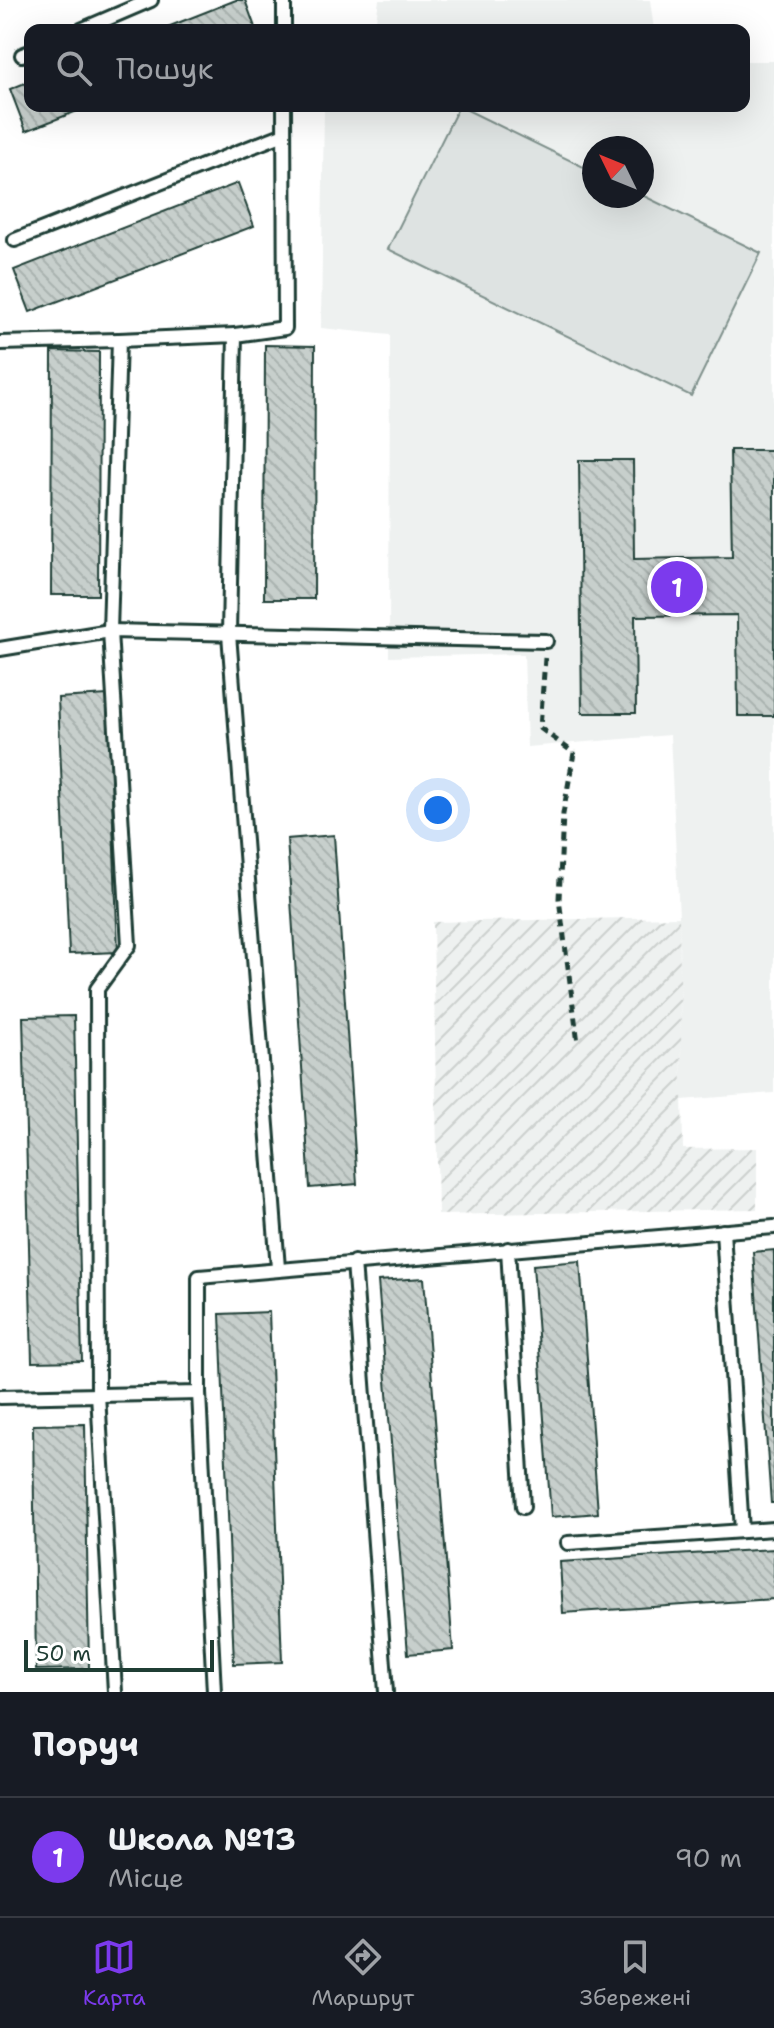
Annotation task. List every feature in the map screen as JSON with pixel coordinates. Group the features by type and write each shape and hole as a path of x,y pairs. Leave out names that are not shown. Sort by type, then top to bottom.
{"lane":[{"path":"95,24 151,0"},
{"path":"284,0 284,24"},
{"path":"0,343 235,335 285,328 284,112"},
{"path":"15,240 284,134"},
{"path":"235,335 229,634 278,1268"},
{"path":"115,1692 98,1394 97,989 129,945 110,631 119,340"},
{"path":"0,649 110,631 546,641"},
{"path":"214,1692 199,1393 199,1277 774,1227"},
{"path":"723,1231 742,1531"},
{"path":"508,1249 523,1507"},
{"path":"354,1262 386,1692"},
{"path":"0,1397 199,1393"},
{"path":"568,1543 774,1529"}],"path":[{"path":"546,641 540,728 574,753 563,814 559,899 578,1043"}],"shaded area":[{"path":"379,0 650,0 653,24 375,24"},
{"path":"750,61 774,61 774,1093 682,1100 679,917 670,735 527,747 524,654 389,657 390,335 321,328 324,112 750,112"},
{"path":"456,112 471,112 582,166 582,208 654,208 654,201 761,253 691,396 388,249"},
{"path":"679,917 683,1149 757,1148 757,1209 438,1215 433,922"}],"building":[{"path":"236,0 245,0 254,24 175,24"},
{"path":"24,83 24,112 75,112 26,131 10,89"},
{"path":"238,183 254,226 30,312 14,270"},
{"path":"265,345 315,346 314,599 264,599"},
{"path":"52,351 99,352 98,595 51,595"},
{"path":"730,450 774,450 774,716 738,716 737,615 635,616 636,713 582,713 579,460 633,460 634,559 732,557"},
{"path":"108,695 118,952 69,954 58,698"},
{"path":"334,835 357,1184 310,1188 287,839"},
{"path":"74,1016 82,1361 32,1362 23,1017"},
{"path":"774,1250 774,1503 771,1503 753,1252"},
{"path":"580,1261 598,1513 551,1517 533,1265"},
{"path":"424,1278 453,1650 408,1654 378,1281"},
{"path":"269,1312 282,1662 234,1664 220,1314"},
{"path":"85,1424 89,1669 36,1670 33,1425"},
{"path":"774,1549 774,1599 563,1613 560,1562"}],"place":[{"name":"Школа №13","path":"677,587"}]}
